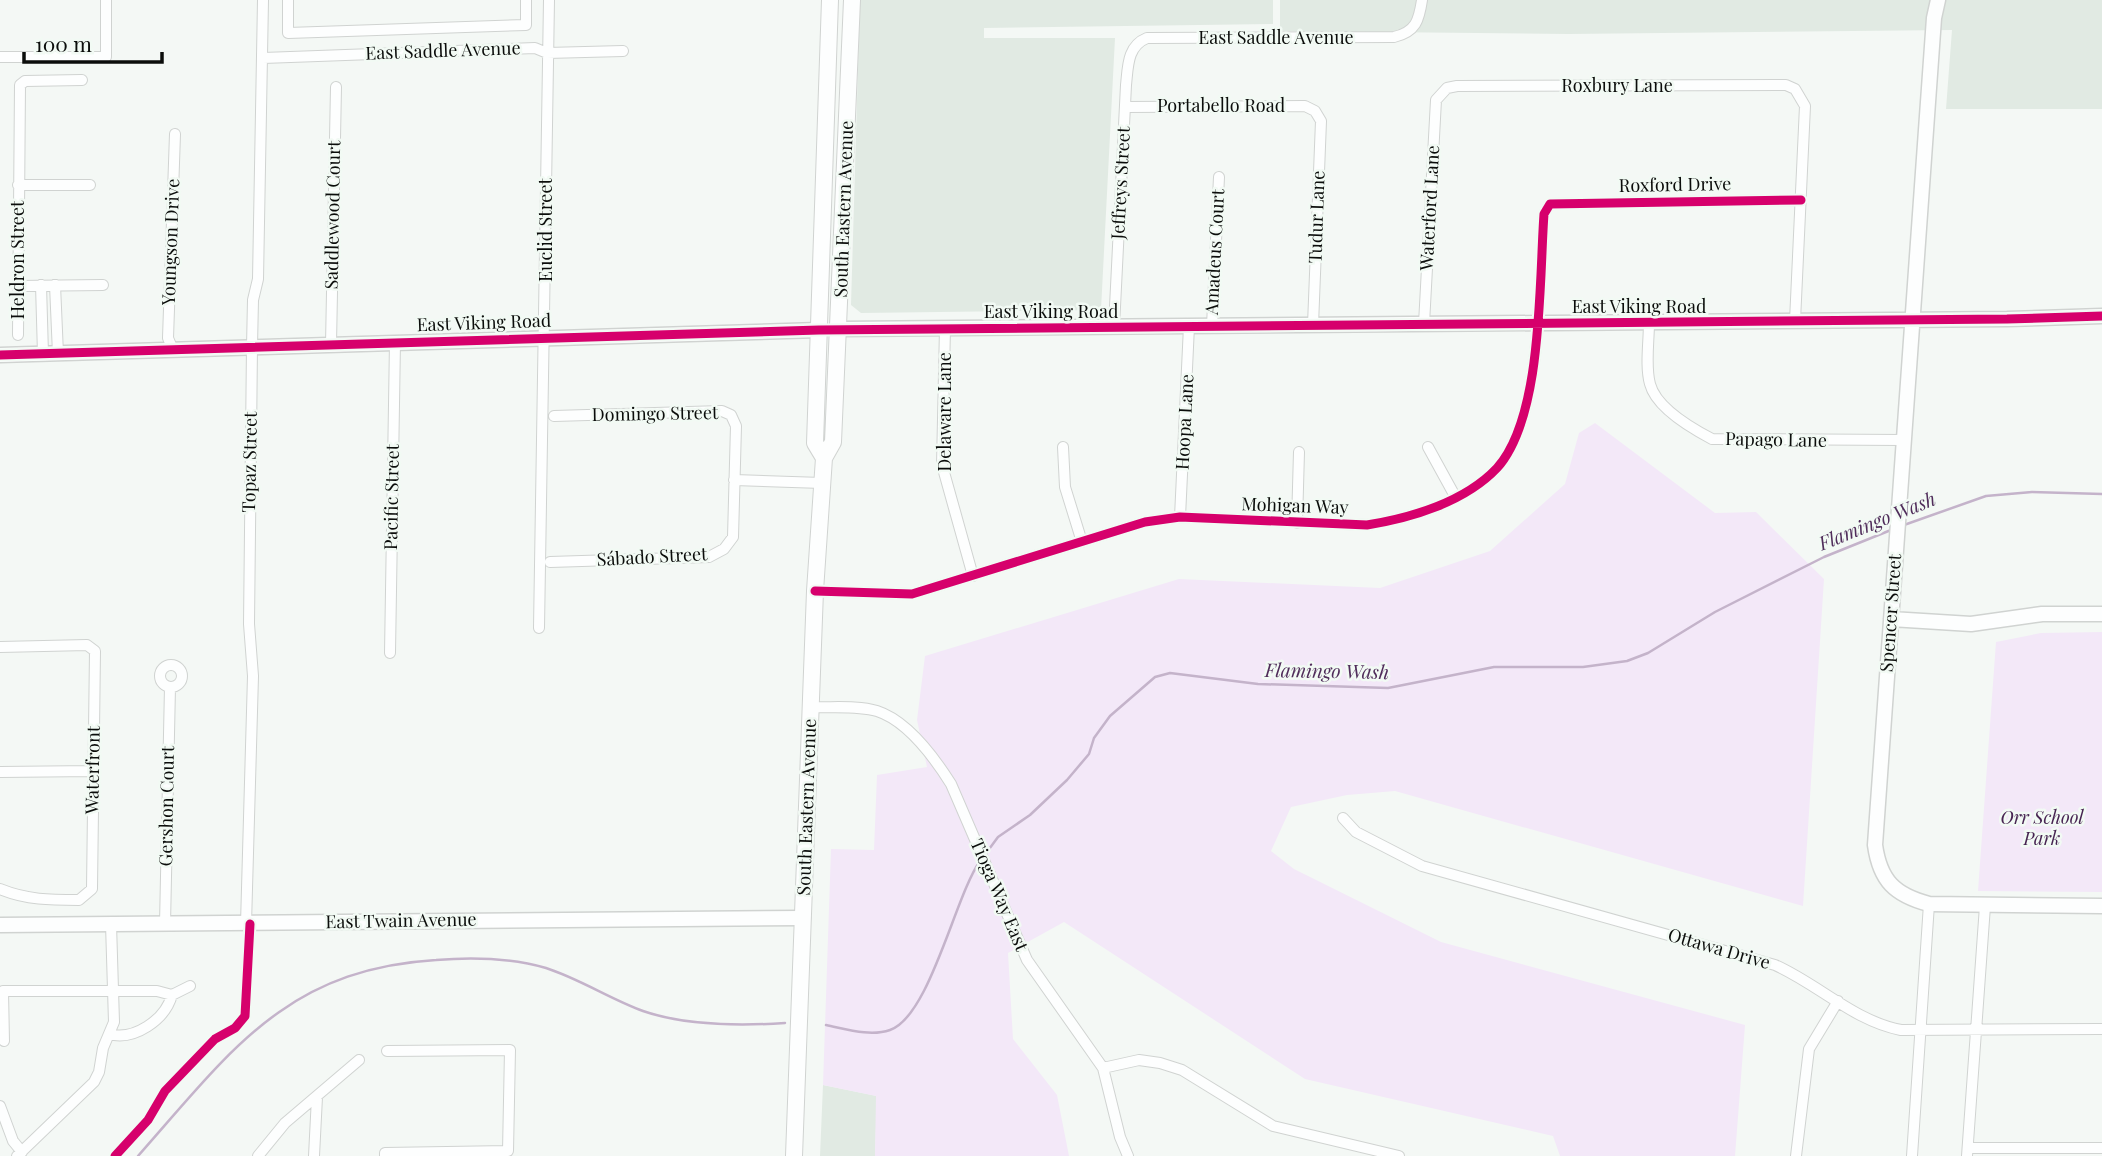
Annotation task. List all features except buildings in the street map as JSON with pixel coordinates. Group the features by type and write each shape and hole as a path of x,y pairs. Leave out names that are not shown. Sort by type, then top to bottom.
{"main road":[{"name":"South Eastern Avenue","path":"824,458 815,443 830,0"},
{"path":"842,0 845,10 852,18"},
{"name":"South Eastern Avenue","path":"794,1156 815,591 824,458 833,442 840,329 852,0"}],"street":[{"path":"0,57 106,57 106,0"},
{"name":"Topaz Street","path":"246,924 253,676 249,624 252,346 253,300 258,279 263,0"},
{"path":"288,0 288,33 526,24 526,0"},
{"name":"Euclid Street","path":"539,628 546,337 549,0"},
{"name":"East Saddle Avenue","path":"1138,42 1147,38 1394,37 1413,30 1422,0"},
{"name":"Spencer Street","path":"1929,904 1907,898 1888,883 1877,861 1875,845 1933,23 1938,0"},
{"name":"Jeffreys Street","path":"1114,327 1129,58 1138,42"},
{"name":"East Saddle Avenue","path":"263,58 535,48 547,52 623,51"},
{"name":"Heldron Street","path":"18,335 20,85 25,81 82,80"},
{"name":"Roxbury Lane","path":"1439,93 1457,86 1786,86 1795,89 1805,106 1801,200"},
{"name":"Saddlewood Court","path":"331,344 336,87"},
{"name":"Waterford Lane","path":"1424,324 1436,100 1439,93"},
{"name":"Portabello Road","path":"1125,107 1305,106 1315,111"},
{"name":"Tudur Lane","path":"1313,325 1321,121 1315,111"},
{"name":"Youngson Drive","path":"173,350 168,338 174,134"},
{"name":"Amadeus Court","path":"1212,326 1219,177"},
{"name":"Heldron Street","path":"18,185 90,185"},
{"path":"1795,321 1801,200"},
{"name":"Roxford Drive","path":"1550,204 1801,200"},
{"name":"Mohigan Way","path":"815,591 912,594 1145,522 1180,517 1367,525 1395,521 1456,498 1496,468 1517,434 1532,383 1544,214 1550,204"},
{"path":"41,285 43,354"},
{"path":"55,285 58,354"},
{"path":"17,286 103,285"},
{"name":"East Viking Road","path":"0,355 840,329 1649,323 2102,316"},
{"name":"Papago Lane","path":"1649,323 1648,380 1652,391 1659,401 1712,439 1903,440"},
{"name":"Hoopa Lane","path":"1180,517 1189,326"},
{"name":"Delaware Lane","path":"945,328 942,464 973,576"},
{"name":"Pacific Street","path":"390,653 395,342"},
{"name":"Domingo Street","path":"554,416 722,411 731,415 736,426 734,480"},
{"path":"1063,447 1065,487 1082,542"},
{"path":"1428,447 1456,498"},
{"path":"1297,523 1299,452"},
{"path":"734,480 822,484"},
{"name":"Sábado Street","path":"550,562 709,557 724,549 733,537 734,480"},
{"path":"1891,619 1971,624 2042,614 2102,614"},
{"name":"Waterfront","path":"0,647 87,645 95,651 92,889 79,900 23,899 0,889"},
{"name":"Gershon Court","path":"165,924 170,687"},
{"name":"Tioga Way East","path":"811,707 878,711 900,724 936,760 951,784 1027,960 1103,1068 1119,1137 1128,1156"},
{"path":"0,772 93,771"},
{"name":"Ottawa Drive","path":"1343,818 1356,832 1374,843 1422,866 1775,964 1802,977 1881,1026 1920,1030 2102,1029"},
{"path":"1912,1156 1929,904 2102,906"},
{"path":"1984,906 1968,1152 2102,1147"},
{"name":"East Twain Avenue","path":"0,925 246,924 438,919 803,918"},
{"path":"0,1106 20,1154 94,1082 114,1022 111,924"},
{"path":"4,1041 3,990 157,991 172,995 190,986"},
{"path":"109,1034 122,1038 144,1029 169,1005 172,995"},
{"path":"1796,1156 1809,1049 1838,1000"},
{"path":"385,1154 508,1151 510,1050 387,1051"},
{"path":"258,1156 285,1123 359,1060"},
{"path":"1103,1068 1139,1060 1160,1063 1182,1070 1273,1126 1399,1156"},
{"path":"314,1156 317,1097"}],"shaded area":[{"path":"860,0 1273,0 1273,24 984,28 984,38 1115,38 1101,310 861,313 851,305"},
{"path":"1280,0 2102,0 2102,109 1946,109 1952,30 1568,34 1280,31"},
{"path":"823,1085 877,1096 875,1156 820,1156"}],"green space":[{"path":"1595,423 1715,513 1756,512 1824,579 1803,906 1395,791 1347,795 1291,807 1271,851 1294,869 1441,942 1745,1025 1735,1156 1560,1156 1553,1136 1305,1079 1064,922 1008,953 1013,1039 1057,1095 1069,1156 875,1156 876,1096 823,1085 831,849 874,850 877,775 927,767 917,720 925,656 1179,579 1380,588 1490,551 1565,484 1579,433"},
{"name":"Orr School Park","path":"2102,632 2102,892 1978,891 1996,642 2041,633"}],"waterway":[{"name":"Flamingo Wash","path":"1904,525 1986,496 2032,492 2102,494"},
{"name":"Flamingo Wash","path":"984,856 998,837 1030,815 1067,780 1089,754 1094,738 1110,716 1155,677 1170,673 1258,684 1388,688 1494,667 1583,667 1627,661 1648,653 1715,612 1824,557 1891,530"},
{"name":"Flamingo Wash","path":"826,1025 874,1033 890,1030 904,1020 929,980 961,900 980,861"},
{"name":"Flamingo Wash","path":"138,1156 202,1083 265,1022 300,999 339,980 384,967 436,960 491,959 519,962 546,968 643,1011 677,1020 713,1024 785,1023"}],"cycle path":[{"path":"815,591 912,594 1145,522 1180,517 1367,525 1436,507 1469,490 1497,468 1512,445 1523,416 1536,347 1544,214 1550,204 1801,200"},
{"path":"0,355 819,330 2102,316"},
{"path":"115,1156 148,1120 165,1091 215,1039 235,1028 245,1016 250,924"}]}
